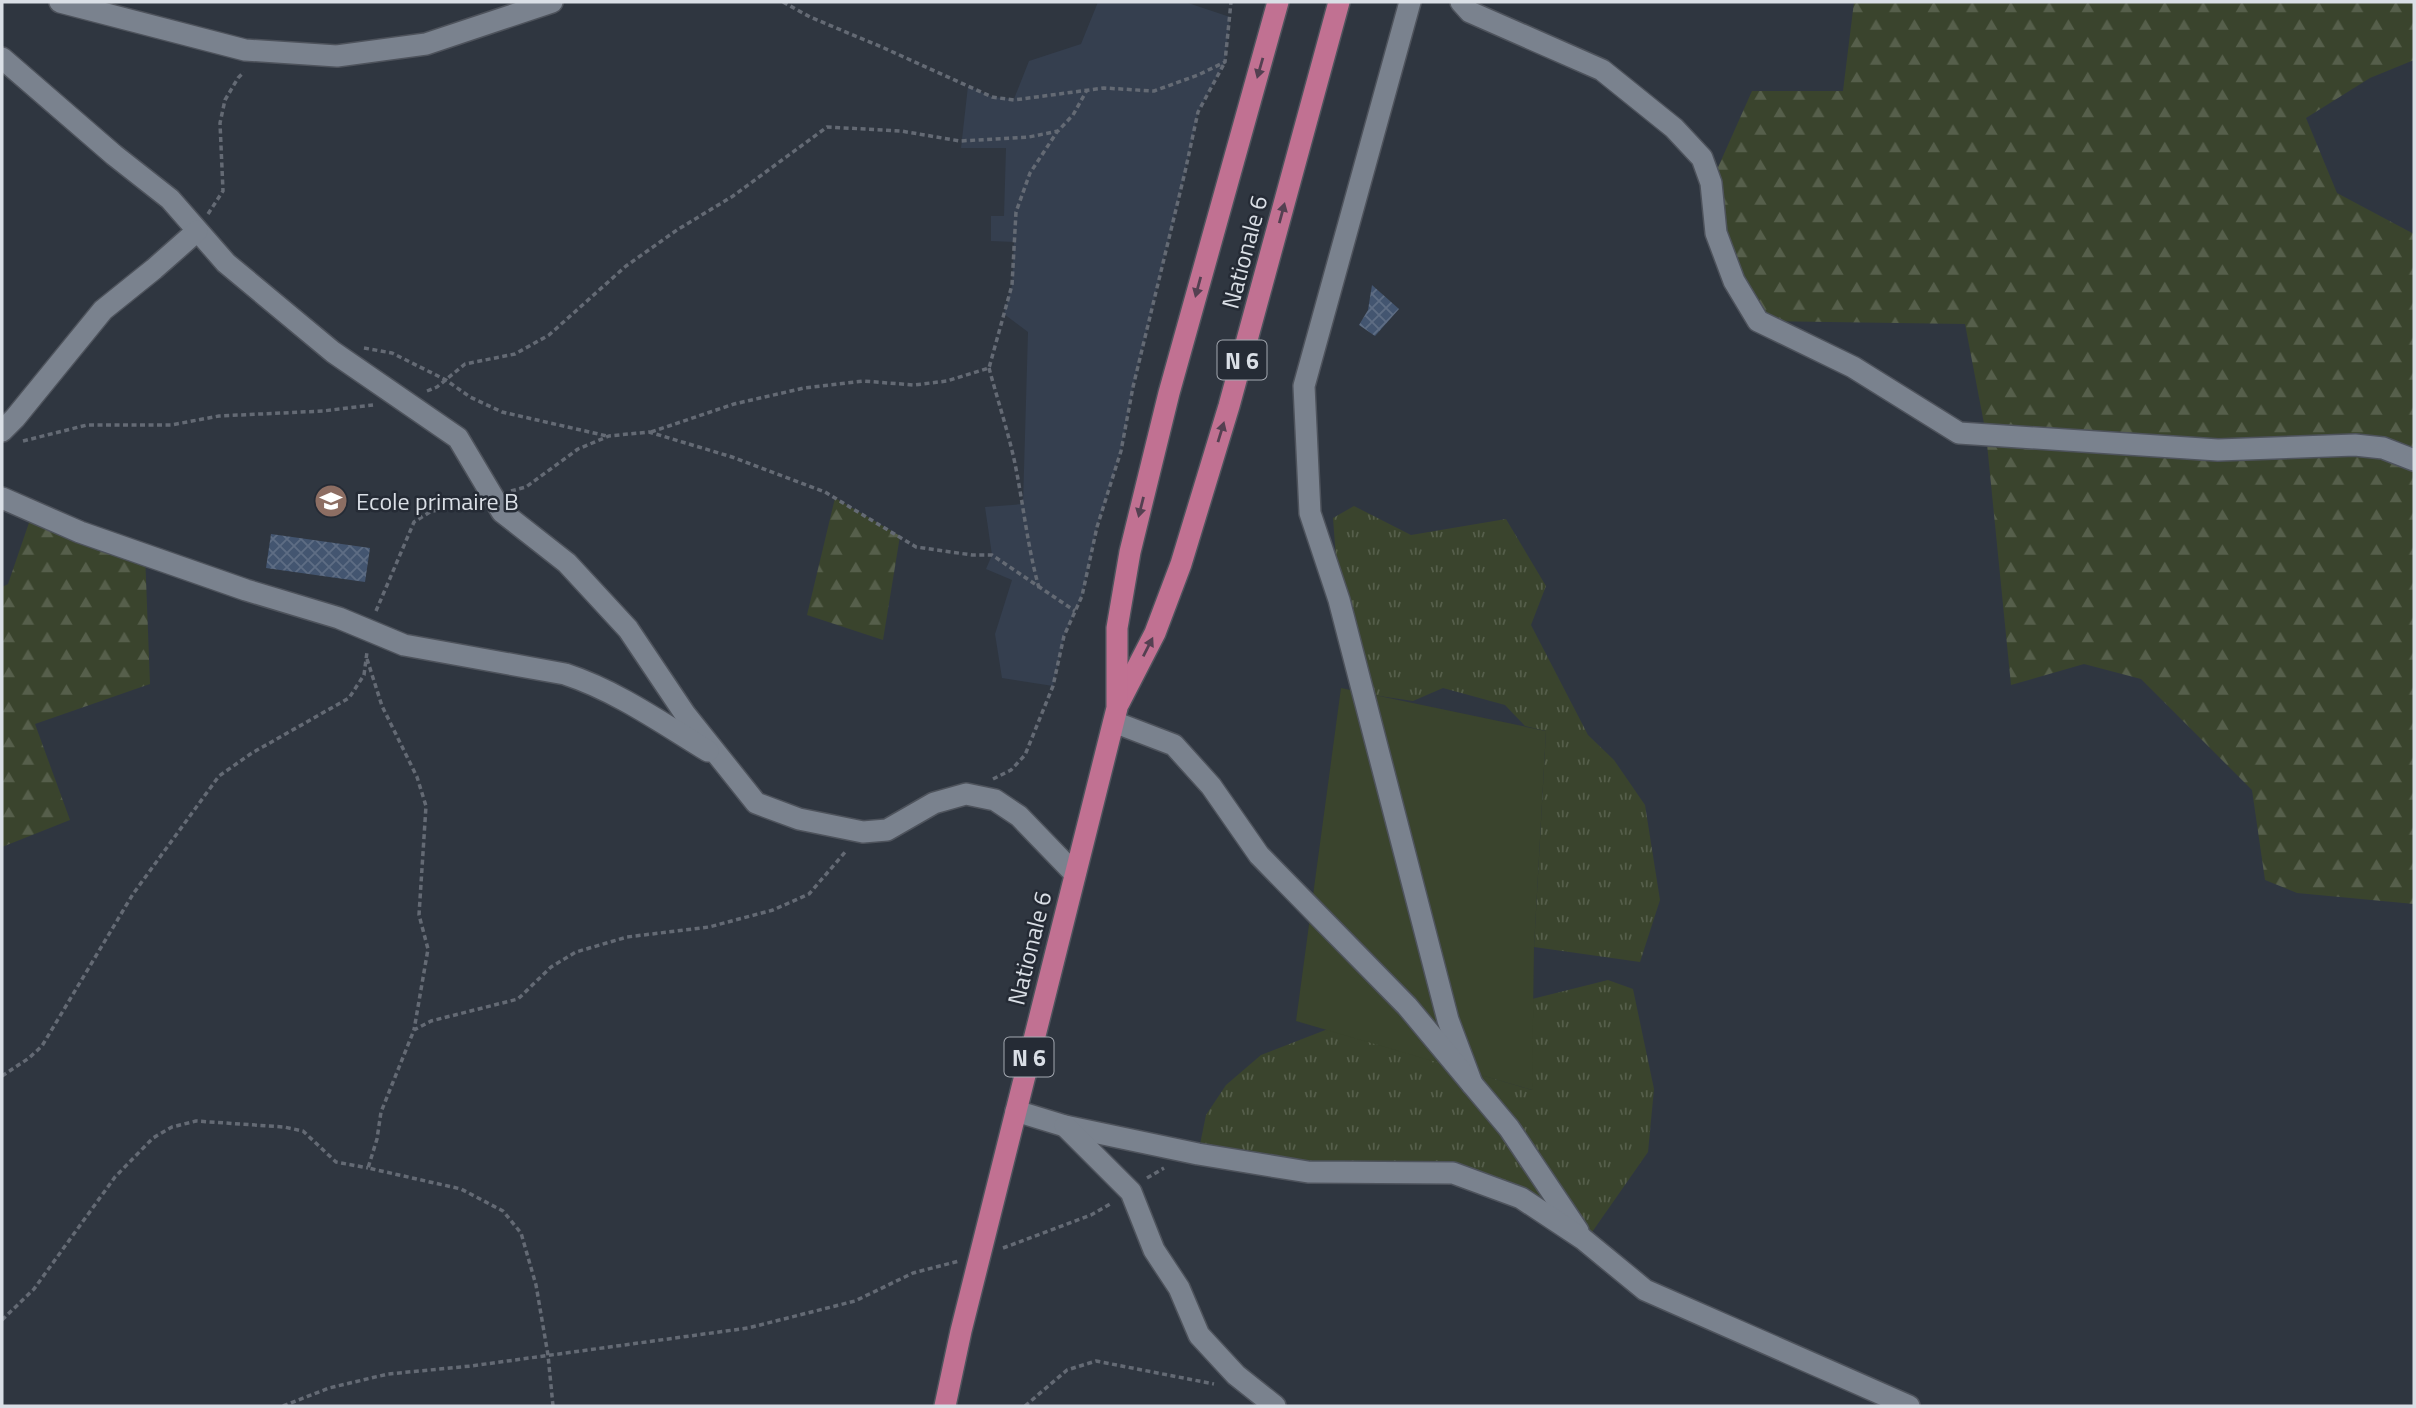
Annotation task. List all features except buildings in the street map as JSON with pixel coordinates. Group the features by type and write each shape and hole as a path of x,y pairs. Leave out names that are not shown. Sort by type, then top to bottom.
{"main road":[{"name":"Nationale 6","path":"1115,715 1117,628 1130,551 1169,393 1278,2"},
{"name":"Nationale 6","path":"945,1406 1115,715 1155,633 1181,564 1229,406 1339,2"}],"street":[{"path":"60,2 245,50 337,56 426,44 552,2"},
{"path":"1410,2 1304,386 1310,513 1349,638 1448,1020 1472,1084"},
{"path":"1461,2 1470,12 1602,70 1674,128 1702,158 1711,183 1716,233 1734,281 1758,321 1853,368 1959,433 2218,450 2355,445 2383,448 2414,460"},
{"path":"2,58 114,155 170,199 226,263 327,347 458,438 502,512 567,564 628,629 685,714 756,803 799,819 863,832 887,830 934,803 966,794 995,800 1019,816 1075,874"},
{"path":"11,436 15,418 103,310 197,231"},
{"path":"2,498 80,531 246,590 339,618 404,645 565,674 588,681 634,705 722,760"},
{"path":"1115,715 1174,745 1211,786 1259,855 1407,1006 1509,1128 1583,1239"},
{"path":"1016,1111 1065,1125 1198,1154 1308,1172 1453,1173 1521,1198 1583,1239 1645,1290 1909,1406"},
{"path":"1065,1125 1131,1192 1154,1250 1179,1288 1199,1335 1236,1375 1275,1406"}],"path":[{"path":"783,2 810,17 992,97 1014,100 1104,88 1154,91 1225,62"},
{"path":"966,794 1011,770 1026,755 1053,687 1064,636 1082,596 1097,527 1121,451 1133,387 1198,112 1225,62 1231,2"},
{"path":"197,231 223,191 220,123 225,100 237,78 266,51"},
{"path":"1039,588 1031,559 1026,516 1013,457 989,369 1012,285 1016,212 1030,173 1058,131 1073,115 1087,90"},
{"path":"11,436 87,425 171,425 219,416 323,411 404,401 437,387 465,364 514,354 549,335 626,266 677,230 733,196 827,127 901,131 960,141 1029,137 1058,131"},
{"path":"327,347 370,348 392,353 502,412 609,436"},
{"path":"649,432 734,404 804,388 863,382 914,385 947,382 989,369"},
{"path":"366,657 382,706 417,777 426,806 419,915 428,950 414,1030 381,1112 377,1139 368,1168"},
{"path":"414,1030 431,1021 518,999 551,967 576,952 627,937 709,927 773,909 809,894 863,832"},
{"path":"2,1320 34,1289 115,1177 153,1139 172,1126 197,1121 293,1129 303,1131 336,1162 461,1189 503,1211 521,1233 536,1285 548,1355 552,1406"},
{"path":"283,1406 329,1388 388,1374 748,1328 855,1301 913,1273 980,1256 1091,1215 1131,1192 1151,1174 1198,1154"},
{"path":"1025,1406 1067,1370 1096,1362 1217,1385"}],"shaded area":[{"path":"1098,2 1185,2 1230,17 1225,62 1198,112 1133,387 1121,451 1097,527 1082,596 1064,636 1053,686 1002,678 995,634 1012,580 986,569 992,555 985,507 1023,504 1028,332 1004,314 1012,285 1014,242 991,241 991,216 1004,216 1006,148 961,148 968,86 992,97 1014,99 1029,61 1081,44"}],"green space":[{"path":"1854,2 2414,2 2414,60 2370,78 2306,118 2337,193 2414,234 2414,904 2297,893 2265,880 2252,790 2141,679 2084,664 2011,685 1986,434 1965,324 1758,321 1734,281 1711,183 1752,91 1843,91"},
{"path":"835,498 900,536 883,640 807,615"},
{"path":"1354,506 1411,535 1506,519 1546,586 1531,625 1588,735 1614,760 1645,805 1660,900 1640,962 1534,947 1546,731 1525,726 1505,705 1443,688 1413,701 1373,695 1339,600 1333,518"},
{"path":"33,511 145,553 150,684 35,724 70,820 2,847 2,587 8,584"},
{"path":"1341,688 1546,731 1534,947 1532,1090 1296,1021"},
{"path":"1608,980 1633,989 1654,1089 1648,1152 1590,1235 1453,1173 1198,1154 1206,1115 1226,1085 1261,1055 1328,1029 1532,1090 1532,999"}],"place":[{"name":"Ecole primaire B","path":"331,501"}]}
